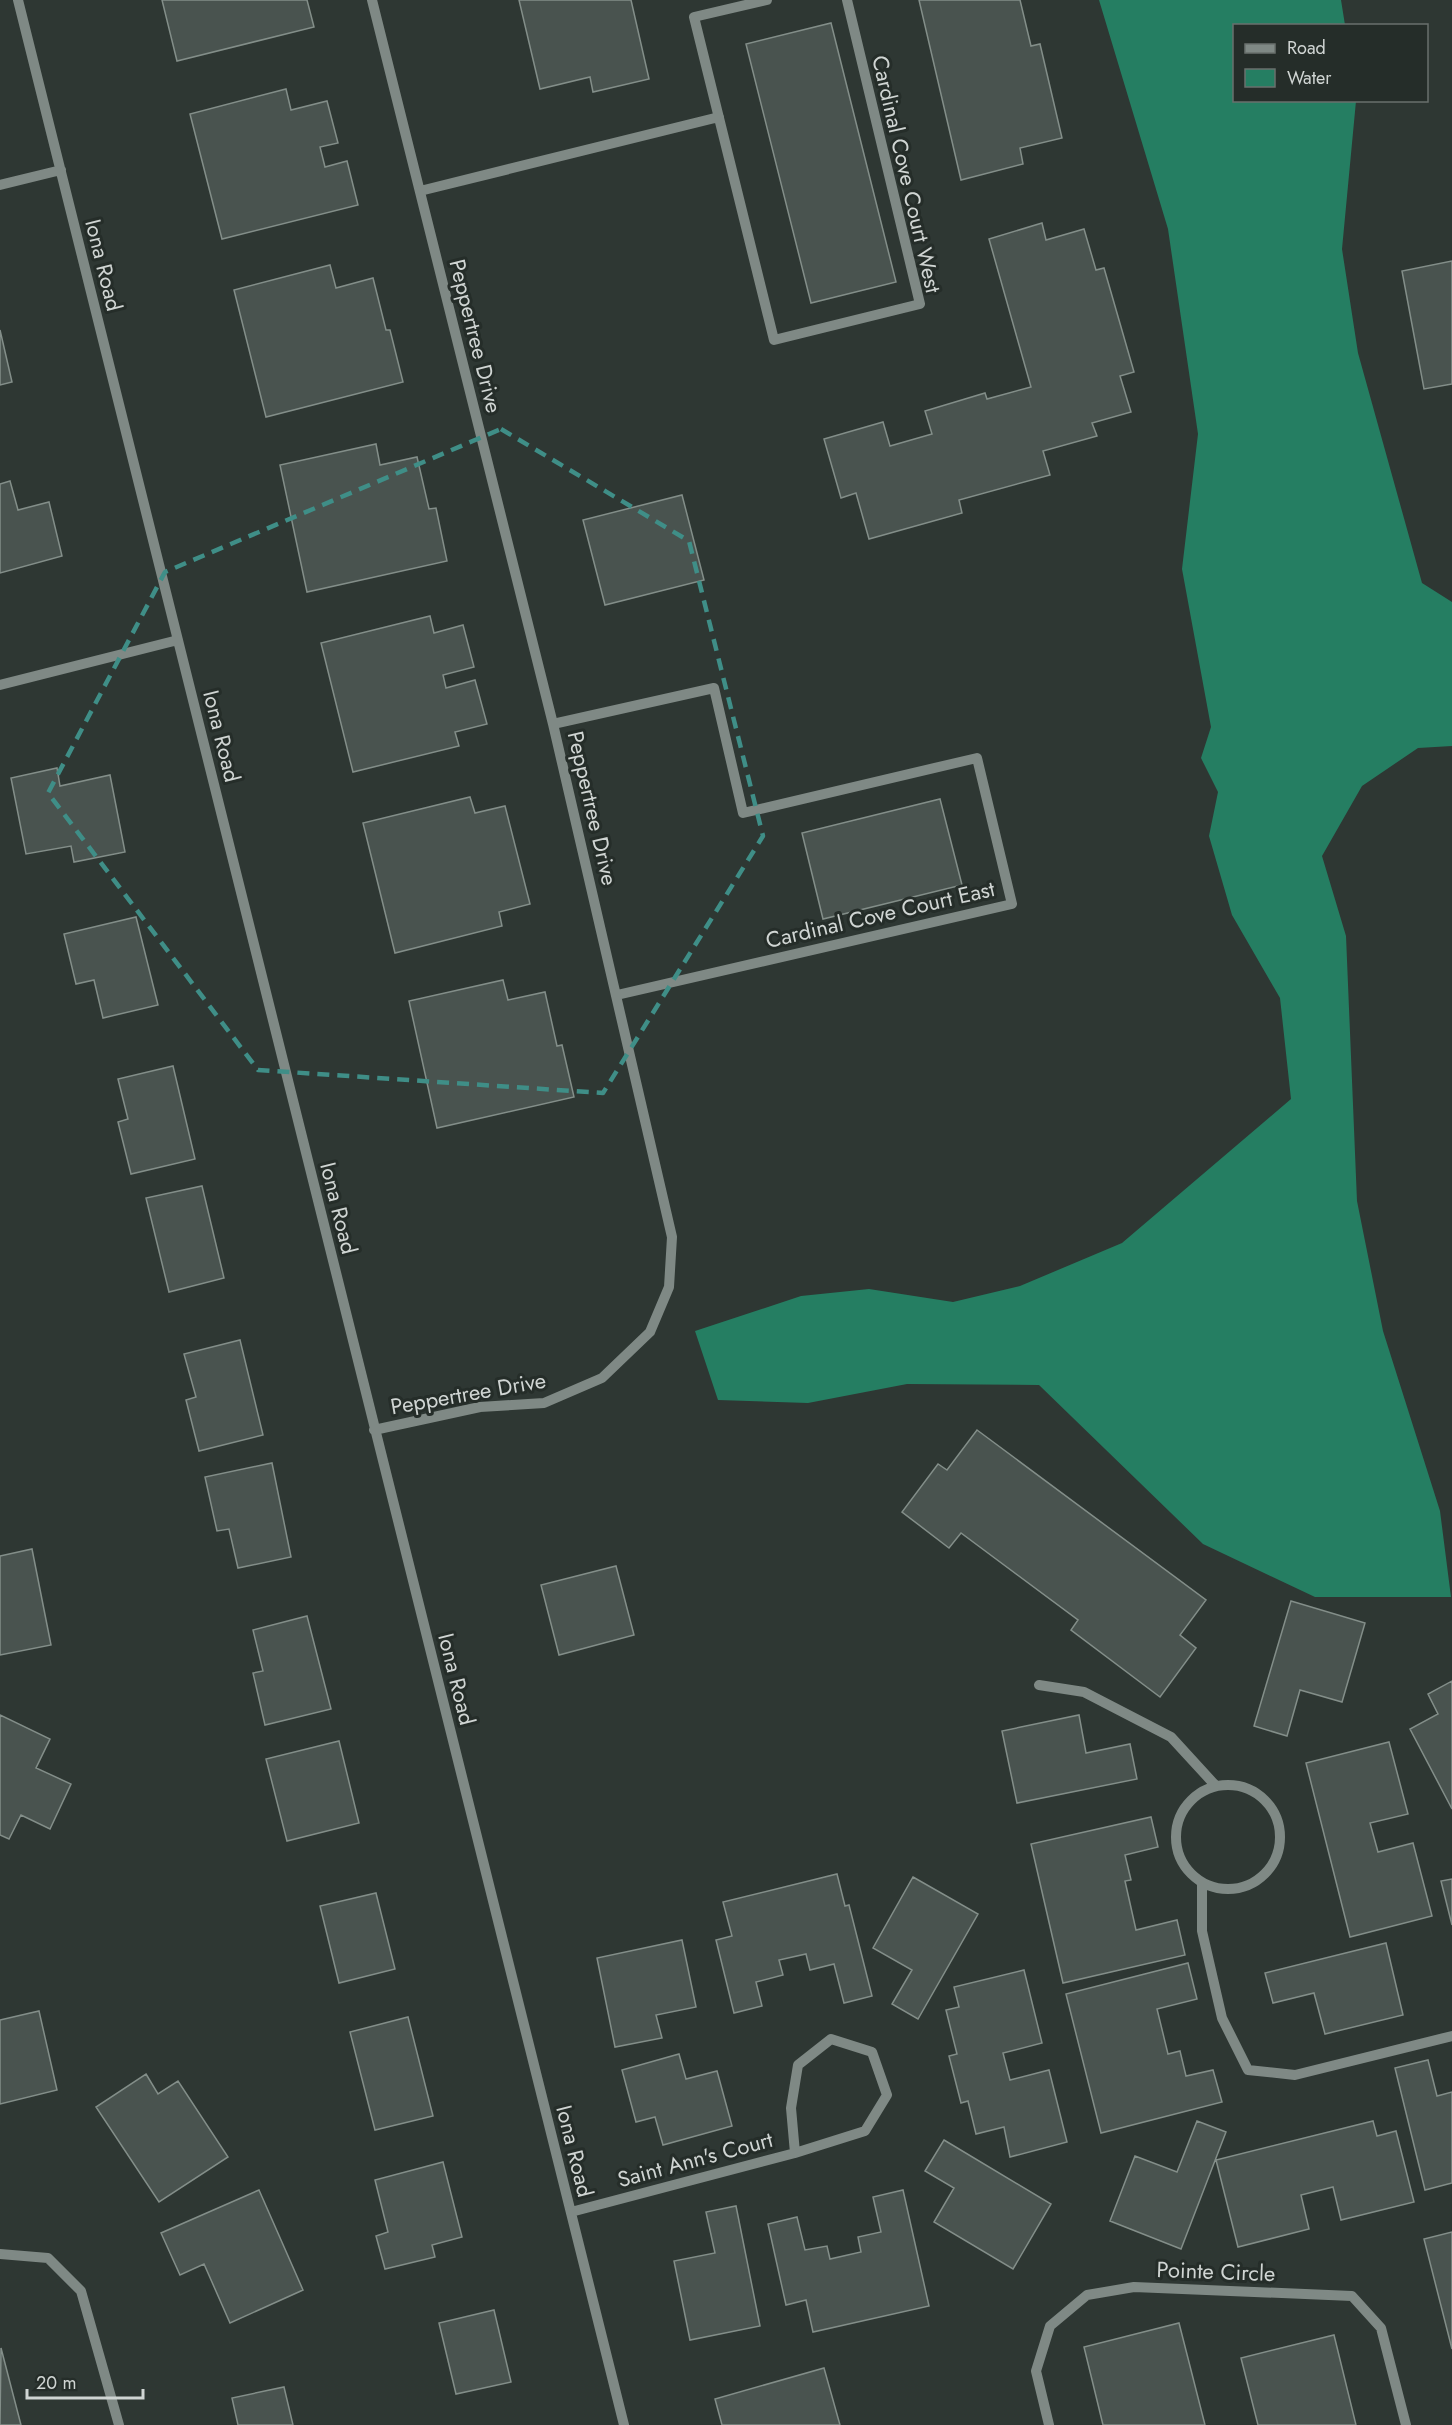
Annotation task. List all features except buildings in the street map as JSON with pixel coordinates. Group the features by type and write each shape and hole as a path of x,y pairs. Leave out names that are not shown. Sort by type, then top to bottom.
{"street":[{"name":"Iona Road","path":"18,0 624,2425"},
{"name":"Peppertree Drive","path":"372,0 553,724 672,1237 669,1287 650,1332 602,1378 544,1403 480,1407 374,1430"},
{"name":"Cardinal Cove Court West","path":"767,0 694,17 774,340 920,304 847,0"},
{"path":"420,191 719,117"},
{"path":"0,186 61,170"},
{"path":"0,685 178,640"},
{"name":"Cardinal Cove Court East","path":"553,724 714,688 743,813 977,758 1012,904 617,995"},
{"path":"1039,1685 1083,1692 1171,1737 1215,1785"},
{"path":"1233,1784 1250,1789 1264,1798 1275,1812 1280,1828 1280,1845 1275,1861 1265,1874 1251,1884 1235,1889 1218,1888 1203,1883 1189,1872 1179,1856 1175,1839 1178,1821 1186,1804 1199,1793 1215,1785 1233,1784"},
{"path":"1203,1883 1202,1931 1222,2018 1248,2070 1295,2075 1452,2036"},
{"name":"Saint Ann's Court","path":"571,2212 795,2153 865,2131 887,2095 872,2052 831,2039 798,2065 790,2108 795,2153"},
{"path":"0,2254 48,2258 81,2291 119,2425"},
{"name":"Pointe Circle","path":"1049,2425 1036,2371 1050,2326 1087,2295 1134,2287 1352,2296 1381,2328 1406,2425"}],"highlighted area":[{"path":"501,429 689,541 763,836 603,1093 258,1070 48,793 165,572"}],"water":[{"path":"1099,0 1341,0 1345,24 1233,24 1233,102 1356,102 1342,249 1358,353 1422,583 1452,602 1452,746 1418,748 1362,786 1322,856 1346,936 1357,1201 1383,1331 1440,1511 1451,1597 1315,1597 1203,1544 1039,1385 907,1384 808,1403 718,1400 695,1331 801,1296 869,1289 953,1302 1020,1286 1122,1243 1291,1099 1280,998 1232,915 1209,836 1218,792 1201,758 1211,727 1182,569 1198,434 1168,229"}]}
